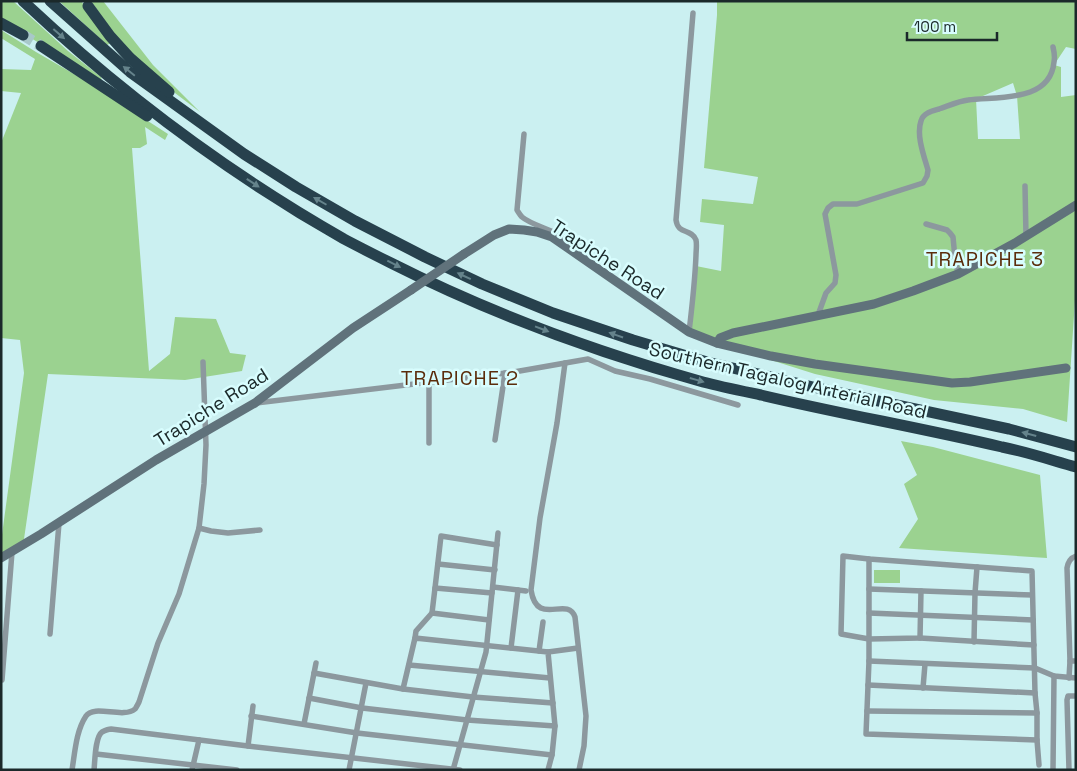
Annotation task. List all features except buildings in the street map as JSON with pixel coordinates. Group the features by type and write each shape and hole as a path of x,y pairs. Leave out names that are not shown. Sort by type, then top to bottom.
{"highway":[{"name":"Southern Tagalog Arterial Road","path":"23,1 117,84 212,156 283,203 345,240 473,302 546,331 630,360 705,382 1006,448 1076,467"},
{"name":"Southern Tagalog Arterial Road","path":"50,1 130,72 225,141 296,187 355,221 482,284 553,313 706,362 1009,429 1076,447"},
{"path":"88,6 110,36 130,58 225,141"},
{"path":"1,23 23,36"},
{"path":"40,46 212,156"}],"street":[{"path":"689,332 696,272 696,242 689,233 679,229 676,220 693,12"},
{"path":"818,315 826,293 835,284 836,275 825,214 828,208 833,204 857,204 922,183 928,176 928,170 919,130 921,119 928,112 967,100 1006,98 1028,94 1043,85 1052,73 1055,61 1053,46"},
{"path":"524,134 517,210 522,217 558,233 571,242 578,254"},
{"path":"1025,186 1026,236"},
{"path":"717,343 720,338 733,333 874,304 958,274 1026,236 1076,205"},
{"path":"926,224 947,230 953,237 958,274"},
{"name":"Trapiche Road","path":"1,558 156,460 255,403 354,328 464,254 494,235 509,229 537,232 552,238 578,254 689,332 717,343 815,364 952,383 1066,368"},
{"path":"255,403 505,373 588,359 615,371 650,379 738,405"},
{"path":"72,770 79,730 87,714 93,711 126,712 133,710 139,702 158,643 178,594 198,528 204,484 206,431 203,362"},
{"path":"565,363 531,590 533,601 540,608 568,609 574,612 586,716 584,746 579,770"},
{"path":"495,440 505,373"},
{"path":"429,382 429,443"},
{"path":"50,634 59,523"},
{"path":"198,528 228,533 260,530"},
{"path":"94,770 99,736 103,731 111,729 455,770 487,645 498,533"},
{"path":"404,688 416,631 432,613 442,536 497,545"},
{"path":"2,680 12,552"},
{"path":"1034,645 920,638 869,639 841,634 843,556 869,560 1032,571 1039,765"},
{"path":"1069,678 1073,661 1067,568 1068,562 1076,556"},
{"path":"869,560 869,661 866,734 1037,740"},
{"path":"438,564 495,570"},
{"path":"974,642 977,567"},
{"path":"435,588 526,591"},
{"path":"869,589 1032,595"},
{"path":"510,648 518,590"},
{"path":"920,638 922,591"},
{"path":"432,613 490,620"},
{"path":"869,614 1033,620"},
{"path":"539,652 543,622"},
{"path":"415,638 539,652 578,648"},
{"path":"548,652 555,726 552,755 548,770"},
{"path":"869,661 1035,668 1054,676 1076,678"},
{"path":"304,724 316,663"},
{"path":"923,688 925,664"},
{"path":"409,665 550,678"},
{"path":"314,673 366,683 473,697 553,702"},
{"path":"1053,770 1054,676"},
{"path":"349,770 366,683"},
{"path":"868,685 1035,693"},
{"path":"1069,770 1067,700 1068,696 1076,696"},
{"path":"309,698 362,708 467,720 555,726"},
{"path":"248,746 253,706"},
{"path":"867,711 1037,713"},
{"path":"251,716 357,733 552,755"},
{"path":"193,767 199,740"},
{"path":"96,754 193,767 237,770"}],"green space":[{"path":"1,1 13,1 68,51 101,77 102,81 1,20"},
{"path":"59,1 81,1 111,43 107,45"},
{"path":"91,1 103,1 153,65 200,112 154,77 118,39"},
{"path":"717,1 1076,1 1076,49 1066,47 1054,65 1061,67 1061,97 1076,95 1076,285 1067,422 1023,409 934,400 815,374 717,343 689,332 696,266 721,271 724,225 700,222 702,199 753,204 758,177 704,168","holes":["1013,83 1017,96 1020,139 978,139 976,99"]},
{"path":"1,30 86,81 168,134 165,140 145,127 147,144 140,148 132,148 149,371 170,354 175,317 216,319 230,353 246,355 242,371 185,380 48,374 24,539 21,546 1,558 1,542 24,373 20,340 1,338 1,143 21,93 1,91 1,69 31,70 35,59 1,38"},
{"path":"901,441 933,447 1040,475 1047,558 899,548 918,519 904,484 917,475"},
{"path":"874,570 900,570 900,583 874,583"}],"tunnel":[{"path":"23,35 41,46"}],"district":[{"name":"TRAPICHE 3","path":"985,259"},
{"name":"TRAPICHE 2","path":"460,378"}]}
